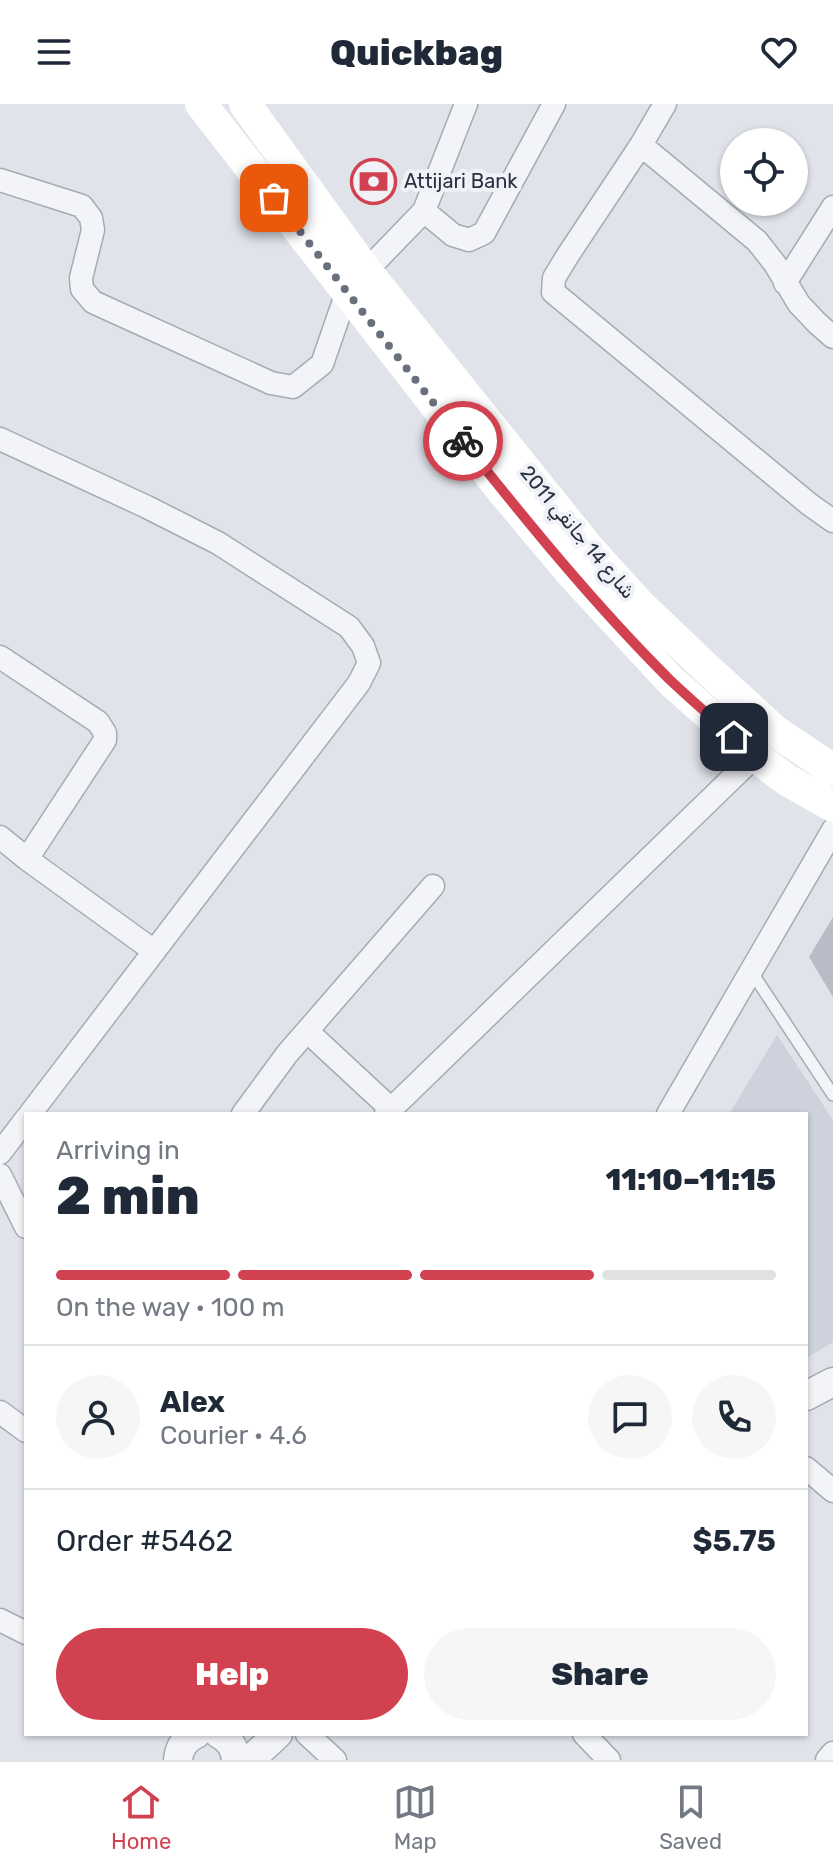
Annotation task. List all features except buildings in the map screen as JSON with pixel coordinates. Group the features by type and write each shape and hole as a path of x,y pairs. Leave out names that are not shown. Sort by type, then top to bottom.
{"main road":[{"name":"شارع 14 جانفي 2011","path":"201,104 640,605 775,731 833,770"},
{"name":"شارع 14 جانفي 2011","path":"253,108 356,282 500,488 573,575 670,680 755,756 787,780 833,806"}],"street":[{"path":"0,180 82,206 91,218 93,230 81,278 82,289 93,302 271,383 293,387 322,364 356,282 424,211 466,104"},
{"path":"424,211 453,235 469,240 484,233 554,104"},
{"path":"665,104 554,278 553,292 833,521"},
{"path":"641,145 757,241 799,304 833,337"},
{"path":"785,283 833,207"},
{"path":"0,439 218,543 349,627 363,646 369,663 359,683 32,1112"},
{"path":"0,657 98,722 105,733 105,740 27,859"},
{"path":"307,1031 388,1112 755,756"},
{"path":"669,1112 833,830"},
{"path":"0,837 154,951"},
{"path":"244,1112 287,1054 433,886"},
{"path":"0,1153 24,1122"},
{"path":"0,1175 24,1223"},
{"path":"808,1395 833,1382"},
{"path":"0,1412 24,1430"},
{"path":"808,1470 833,1491"},
{"path":"0,1620 24,1632"},
{"path":"222,1736 235,1749 236,1760"},
{"path":"250,1760 276,1736"},
{"path":"309,1736 335,1760"},
{"path":"586,1736 609,1760"},
{"path":"827,1760 833,1753"}],"lane":[{"path":"751,971 833,1095"}],"shaded area":[{"path":"777,1035 833,1120 833,1342 808,1357 808,1112 730,1112"}],"way so far":[{"path":"274,198 463,441"}],"place":[{"name":"Attijari Bank","path":"373,181"}],"route":[{"path":"463,441 573,575 670,680 734,737"}]}
